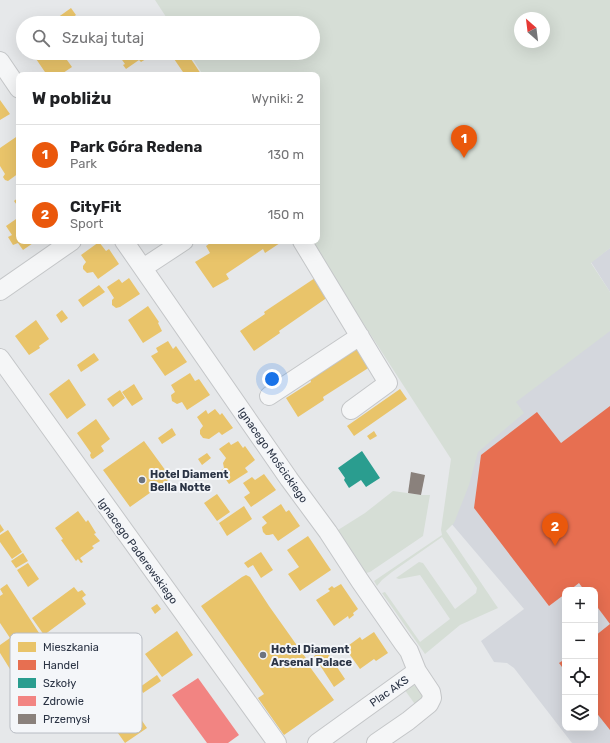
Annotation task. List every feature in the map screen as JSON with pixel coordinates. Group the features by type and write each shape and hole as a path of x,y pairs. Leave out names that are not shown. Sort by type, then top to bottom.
{"street":[{"path":"0,61 16,84"},
{"path":"0,291 68,244"},
{"name":"Ignacego Mościckiego","path":"126,244 404,643 409,651 417,672"},
{"path":"143,268 179,244"},
{"path":"304,244 388,383 351,410"},
{"path":"269,396 360,336"},
{"name":"Ignacego Paderewskiego","path":"0,358 277,743"},
{"name":"Plac AKS","path":"317,743 417,672 431,692 432,698 429,704 408,721 376,743"}],"shaded area":[{"path":"155,0 610,0 610,248 591,263 610,292 610,331 516,402 524,413 478,452 469,485 454,523 446,531 498,608 460,625 425,654 382,593 385,592 420,642 450,619 420,575 399,579 396,578 419,562 423,563 455,609 476,593 477,588 442,537 392,572 377,586 374,581 442,535 441,530 451,459 312,244 320,244 320,72 201,72 193,60 320,60 320,16 165,16"},
{"path":"610,248 610,292 591,262"},
{"path":"610,303 610,743 572,743 563,731 598,731 598,587 562,587 562,730 514,668 507,663 494,662 481,641 524,609 450,522 464,444"},
{"path":"393,491 430,495 423,536 370,572 366,573 338,530 365,513"},
{"path":"412,685 419,687 423,696 417,707 404,689"}],"building: Mieszkania":[{"path":"71,8 76,15 75,16 60,16"},
{"path":"37,60 67,60 72,67 64,72 45,72"},
{"path":"122,60 139,60 126,69 123,65 125,64"},
{"path":"175,60 192,60 200,72 183,72"},
{"path":"0,100 10,114 0,120"},
{"path":"16,137 16,175 8,181 3,177 5,174 0,166 0,148"},
{"path":"16,219 16,244 13,245 8,237 12,235 6,226"},
{"path":"19,244 32,244 23,250"},
{"path":"96,244 101,244 106,251 109,249 119,264 98,279 93,272 87,273 83,269 86,262 81,255"},
{"path":"209,244 278,244 265,253 263,249 226,274 229,279 213,288 195,262 210,253 206,246"},
{"path":"129,278 140,294 116,308 112,305 112,300 114,298 107,287 119,279 122,283"},
{"path":"315,278 328,297 279,331 280,333 254,351 240,331 265,314 264,312"},
{"path":"99,285 105,292 83,307 78,300"},
{"path":"148,306 159,322 158,323 162,331 143,343 128,320"},
{"path":"62,310 68,318 61,323 56,315"},
{"path":"36,320 49,339 39,346 40,348 29,355 15,336"},
{"path":"168,341 173,349 176,346 187,362 165,376 151,356 158,352 156,348"},
{"path":"361,345 373,365 323,397 324,400 298,417 286,398 311,382 310,379"},
{"path":"94,353 99,360 81,372 77,365"},
{"path":"190,373 195,381 199,379 210,395 187,410 182,402 177,404 172,401 171,395 175,392 171,385"},
{"path":"69,379 86,405 67,419 49,394"},
{"path":"134,384 143,399 132,406 122,392"},
{"path":"400,389 407,399 354,436 347,426"},
{"path":"120,390 125,398 113,407 107,399"},
{"path":"215,409 220,415 222,413 233,428 222,435 219,432 209,439 203,438 200,434 200,430 203,426 197,417 206,410 208,414"},
{"path":"96,419 110,439 101,446 104,451 93,459 90,455 91,453 77,433"},
{"path":"172,428 176,435 162,444 158,438"},
{"path":"374,431 377,436 370,440 367,436"},
{"path":"144,441 171,478 130,507 103,470"},
{"path":"238,441 243,448 245,446 255,460 245,468 248,472 229,484 220,471 224,468 223,463 226,458 219,449 229,442 231,445"},
{"path":"207,453 211,458 202,465 198,459"},
{"path":"264,474 276,490 251,507 244,497 250,493 243,483 252,477 255,480"},
{"path":"217,494 230,512 217,521 204,503"},
{"path":"281,504 286,512 289,510 300,526 278,541 273,534 266,535 263,532 262,527 267,523 262,517"},
{"path":"244,506 252,519 227,536 219,523"},
{"path":"78,511 86,522 88,520 96,533 94,534 100,541 92,546 94,548 80,558 83,562 81,563 78,559 76,561 61,540 63,539 55,528"},
{"path":"0,524 4,530 0,533"},
{"path":"8,530 22,552 12,559 0,542 0,535"},
{"path":"308,536 331,570 300,591 288,574 299,567 287,550"},
{"path":"261,552 273,570 261,578 253,565 248,568 244,563"},
{"path":"23,553 28,561 16,568 11,561"},
{"path":"28,563 39,579 28,587 17,570"},
{"path":"246,575 250,577 308,661 307,663 334,700 284,735 258,698 264,694 201,606"},
{"path":"7,584 39,633 10,633 10,638 0,623 0,596 3,594 0,589"},
{"path":"341,584 358,609 349,619 348,616 334,626 316,600 330,591 328,589 332,586 334,588"},
{"path":"74,587 78,592 82,590 86,595 82,598 86,604 47,633 43,633 32,618"},
{"path":"157,604 161,609 155,614 151,608"},
{"path":"177,631 193,655 162,677 145,654"},
{"path":"374,632 388,653 376,661 374,659 360,669 345,648 360,637 362,640"},
{"path":"10,638 10,669 0,653 0,645"},
{"path":"325,649 345,679 334,687 314,656"},
{"path":"157,675 161,681 143,693 142,686"},
{"path":"142,721 147,728 142,731"},
{"path":"118,733 140,733 125,743"}],"building: Handel":[{"path":"610,406 610,624 598,608 598,587 582,587 579,583 574,587 562,587 562,596 549,606 474,508 481,455 537,412 561,443"},
{"path":"610,624 610,730 598,715 598,634"}],"building: Szkoły":[{"path":"362,451 380,478 366,487 361,480 349,488 344,480 345,478 338,468"}],"building: Zdrowie":[{"path":"198,678 239,735 228,743 207,743 172,695"}],"building: Przemysł":[{"path":"411,472 425,475 421,495 408,493"}],"place":[{"name":"Park Góra Redena","path":"464,158"},
{"name":"Hotel Diament Bella Notte","path":"142,480"},
{"name":"CityFit","path":"555,546"},
{"name":"Hotel Diament Arsenal Palace","path":"263,655"}]}
